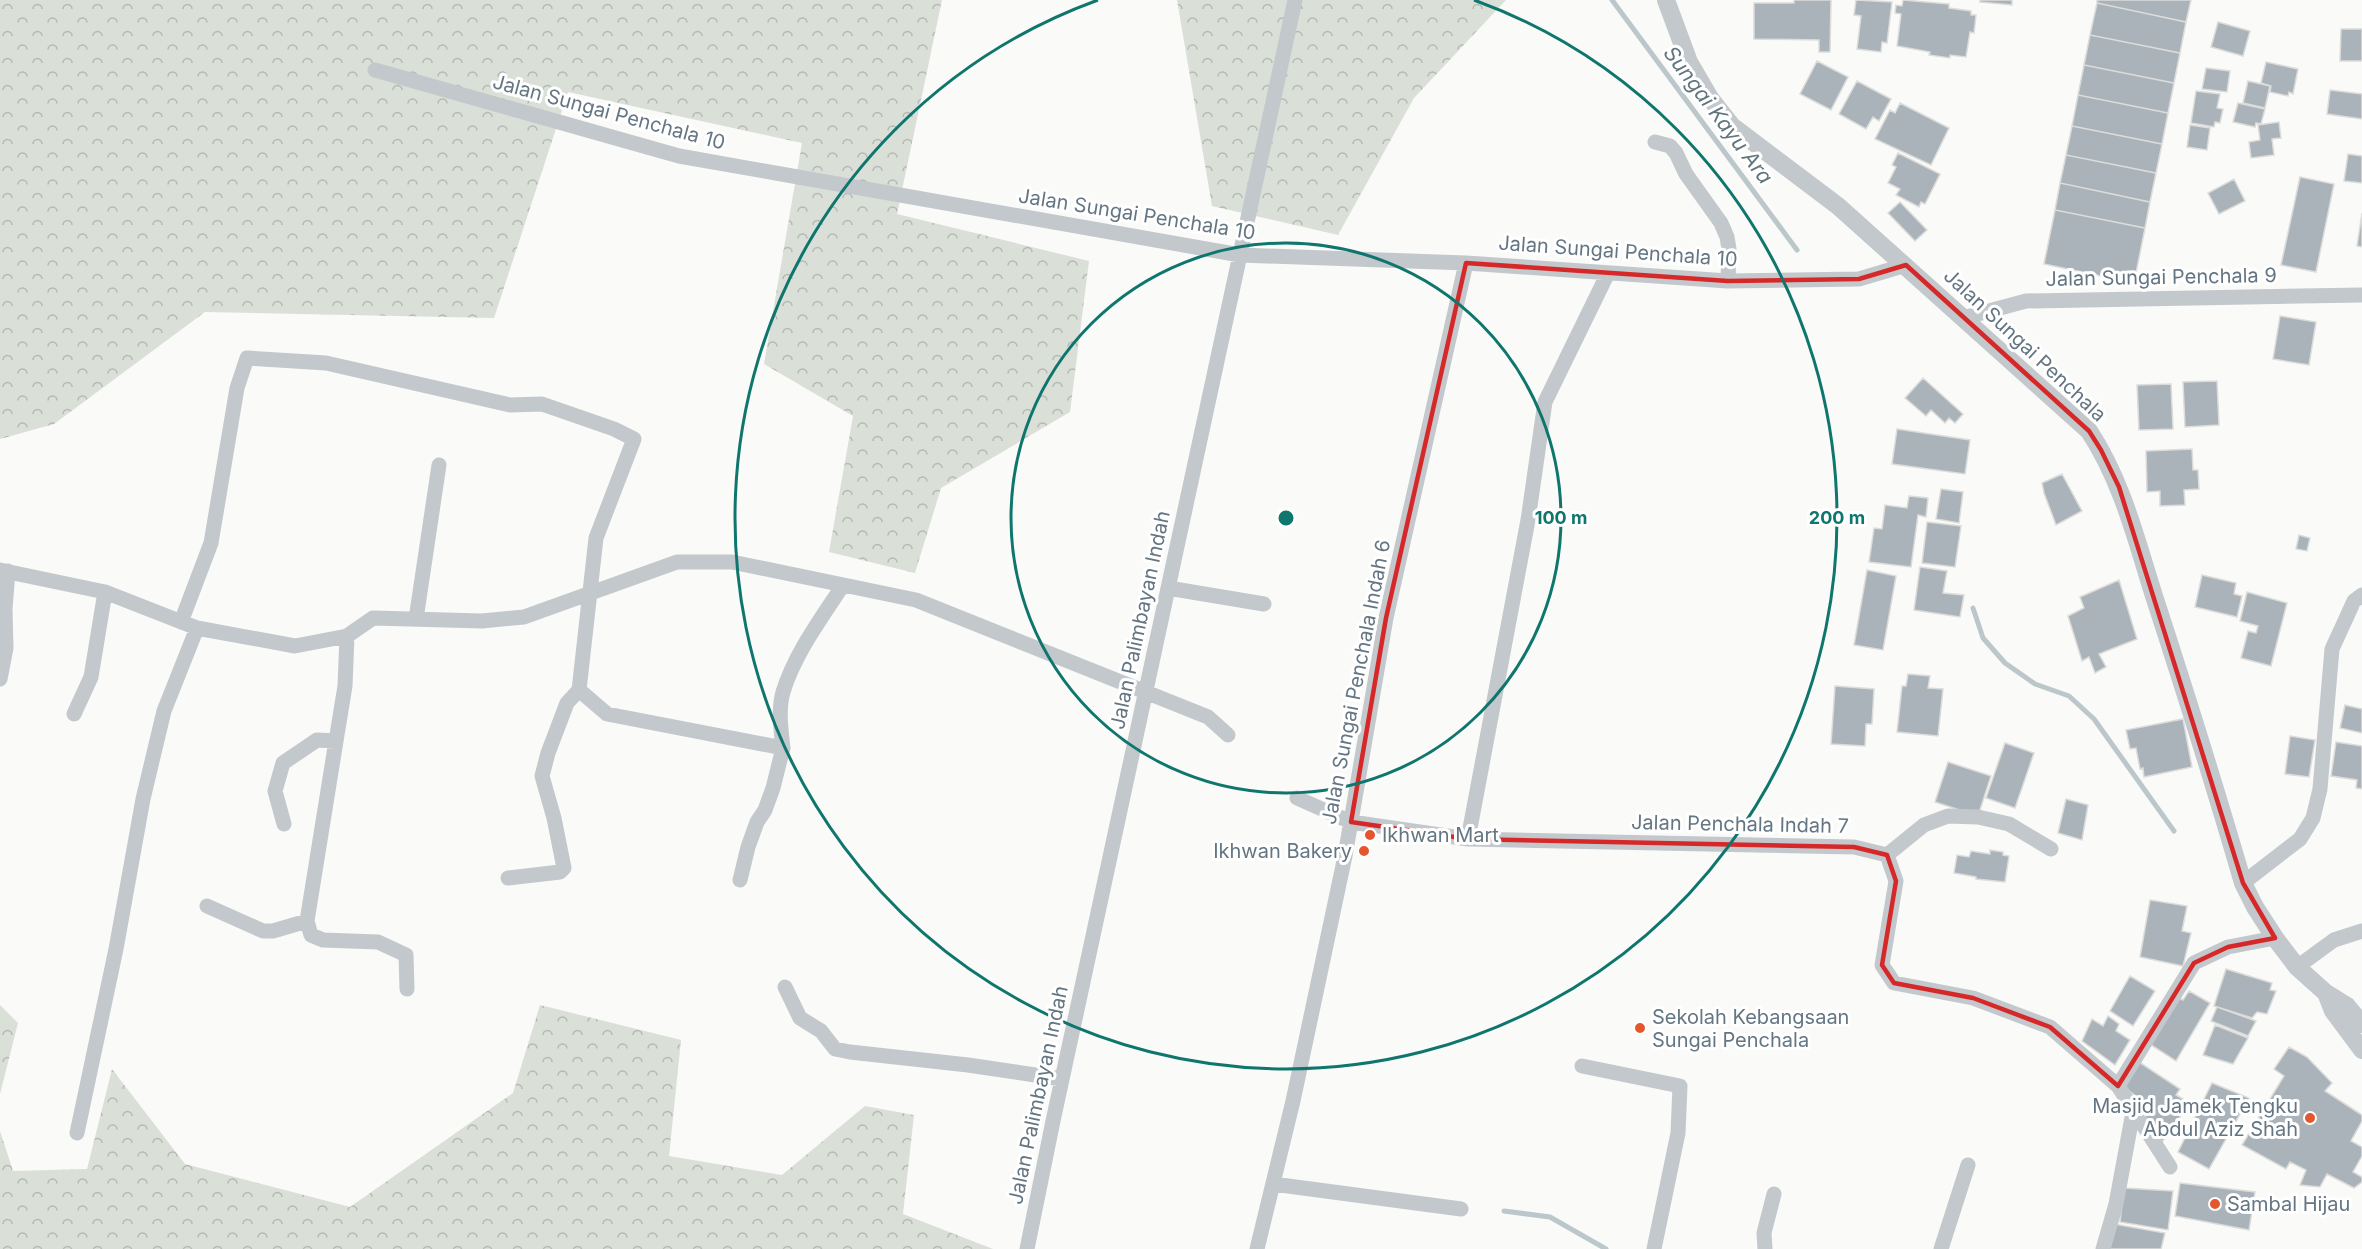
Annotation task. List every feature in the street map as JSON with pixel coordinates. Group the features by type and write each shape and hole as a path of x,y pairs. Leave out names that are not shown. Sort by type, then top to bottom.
{"street":[{"name":"Jalan Palimbayan Indah","path":"1028,1249 1062,1079 1295,0"},
{"name":"Jalan Sungai Penchala","path":"1666,0 1689,62 1710,98 1732,126 1838,206 2089,431 2119,487 2195,720 2243,884 2275,938 2297,966 2326,993 2354,1008 2362,1024"},
{"name":"Jalan Sungai Penchala 10","path":"375,70 679,156 1240,255 1466,263 1728,280 1858,279 1906,265"},
{"path":"1655,142 1670,146 1676,153 1686,174 1721,223 1729,249 1728,280"},
{"name":"Jalan Sungai Penchala Indah 6","path":"1257,1249 1293,1101 1351,822 1386,618 1466,263"},
{"path":"1468,839 1528,520 1545,402 1608,273"},
{"name":"Jalan Sungai Penchala 9","path":"1963,318 2026,301 2362,295"},
{"path":"181,622 212,543 237,388 247,358 326,363 510,405 542,404 614,429 634,439 596,538 579,690 567,703 542,776 554,818 564,868 560,872 508,878"},
{"path":"416,619 438,465"},
{"path":"0,679 6,648 4,571 105,592 197,628 296,646 347,636 373,618 482,621 524,617 677,562 732,562 916,600 1208,717 1228,735"},
{"path":"740,880 745,855 773,788 783,748 780,717 782,693 805,644 843,585"},
{"path":"1168,588 1264,604"},
{"path":"74,714 91,676 105,592"},
{"path":"2243,884 2300,840 2313,818 2320,789 2332,649 2354,601 2362,595"},
{"path":"77,1132 117,949 143,799 165,711 197,628"},
{"path":"347,636 345,686 308,921 311,935 323,940 378,942 406,955 407,989"},
{"path":"579,690 607,714 783,748"},
{"path":"284,824 274,791 283,763 317,740 336,741"},
{"name":"Jalan Penchala Indah 7","path":"1297,798 1351,822 1468,839 1854,847 1887,855"},
{"path":"2050,849 2009,824 1978,817 1948,816 1924,825 1887,855 1896,881 1882,965 1893,983 1973,998 2050,1028 2118,1086 2170,1167"},
{"path":"207,906 264,931 273,931 308,921"},
{"path":"2297,966 2334,940 2362,931"},
{"path":"2118,1086 2194,963 2228,947 2275,938"},
{"path":"785,987 800,1018 821,1031 835,1048 850,1053 968,1065 1062,1079"},
{"name":"Jalan Sungai Penchala","path":"2326,993 2333,1011 2360,1045"},
{"path":"1582,1066 1680,1086 1677,1133 1654,1249"},
{"path":"2103,1249 2116,1204 2133,1112"},
{"path":"1941,1249 1968,1165"},
{"path":"1273,1184 1461,1209"},
{"path":"1765,1249 1764,1233 1774,1194"}],"highlighted area":[{"path":"1466,263 1728,281 1859,279 1906,265 2089,431 2101,450 2119,487 2243,883 2275,938 2228,947 2194,963 2118,1086 2050,1027 1973,998 1894,983 1882,965 1896,881 1887,855 1854,847 1468,839 1351,822 1386,618"}],"green space":[{"path":"0,0 942,0 897,214 1089,261 1070,412 941,488 915,573 829,552 853,416 764,364 802,143 568,92 494,318 205,312 54,424 0,439"},
{"path":"1177,0 1506,0 1414,98 1338,235 1212,206"},
{"path":"0,1005 18,1023 0,1094"},
{"path":"540,1005 681,1040 669,1156 782,1175 865,1106 914,1115 903,1214 993,1249 0,1249 0,1131 13,1171 87,1169 112,1069 185,1164 350,1207 513,1093"}],"building":[{"path":"1794,0 1831,0 1830,52 1819,52 1819,40 1754,39 1754,3 1794,3"},
{"path":"1856,0 1892,2 1887,43 1882,42 1881,52 1857,49 1861,16 1854,15"},
{"path":"1903,0 1949,4 1949,8 1971,11 1971,15 1976,15 1974,33 1970,32 1966,57 1950,55 1950,58 1929,55 1930,52 1897,46 1901,14 1895,13 1896,5 1902,6"},
{"path":"1980,0 2012,0 2012,5 1980,2"},
{"path":"2097,0 2191,0 2186,22 2097,3"},
{"path":"2097,3 2186,22 2180,53 2090,35"},
{"path":"2218,22 2250,31 2243,56 2211,47"},
{"path":"2341,29 2362,29 2362,61 2340,61"},
{"path":"2090,35 2180,53 2174,83 2084,65"},
{"path":"1817,61 1848,77 1831,110 1800,94"},
{"path":"2266,62 2298,69 2293,94 2289,92 2288,96 2270,92 2271,86 2261,83"},
{"path":"2084,65 2174,83 2168,113 2078,95"},
{"path":"2206,68 2230,71 2227,92 2202,89"},
{"path":"1857,81 1891,99 1879,121 1873,117 1866,129 1839,114"},
{"path":"2248,81 2270,86 2265,108 2243,103"},
{"path":"2330,90 2362,94 2362,119 2327,114"},
{"path":"2196,91 2220,94 2217,108 2223,109 2220,123 2215,122 2214,127 2191,123"},
{"path":"2078,95 2168,113 2162,144 2072,126"},
{"path":"1900,103 1949,128 1931,165 1875,139 1890,110 1895,113"},
{"path":"2238,103 2265,109 2261,124 2256,123 2255,127 2233,122"},
{"path":"2279,122 2281,138 2272,139 2274,155 2251,158 2249,142 2260,140 2258,125"},
{"path":"2190,125 2210,128 2207,150 2187,147"},
{"path":"2072,126 2162,144 2156,173 2066,155"},
{"path":"1898,153 1940,174 1925,204 1921,202 1919,207 1896,195 1900,189 1888,183 1896,167 1892,165"},
{"path":"2348,154 2362,156 2362,183 2344,181"},
{"path":"2066,155 2156,173 2150,202 2060,183"},
{"path":"2300,177 2334,184 2316,272 2281,265"},
{"path":"2234,179 2245,201 2219,214 2208,193"},
{"path":"2060,183 2150,202 2145,228 2055,210"},
{"path":"1900,202 1927,230 1915,241 1888,213"},
{"path":"2055,210 2145,228 2134,283 2044,264"},
{"path":"2362,213 2362,247 2357,246"},
{"path":"2280,316 2316,322 2309,365 2273,359"},
{"path":"1923,378 1963,414 1955,423 1949,418 1945,423 1931,410 1926,416 1905,398"},
{"path":"2217,381 2219,425 2185,427 2183,382"},
{"path":"2171,384 2173,429 2139,430 2137,385"},
{"path":"1897,429 1970,440 1965,474 1892,464"},
{"path":"2192,449 2193,470 2198,470 2199,489 2184,490 2185,505 2160,506 2160,491 2147,492 2146,451"},
{"path":"2062,474 2082,511 2056,525 2042,483"},
{"path":"1941,489 1963,492 1959,523 1936,519"},
{"path":"1909,496 1928,498 1926,517 1918,515 1911,567 1869,562 1874,528 1882,529 1885,505 1907,508"},
{"path":"1927,522 1961,526 1955,567 1922,563"},
{"path":"2299,535 2310,538 2307,551 2296,549"},
{"path":"1920,567 1947,571 1943,593 1964,595 1960,617 1914,610"},
{"path":"1867,570 1896,576 1883,650 1854,645"},
{"path":"2202,575 2236,583 2234,594 2242,596 2237,617 2195,607"},
{"path":"2119,580 2137,639 2099,654 2106,667 2095,673 2089,657 2082,661 2068,616 2084,608 2080,597"},
{"path":"2247,592 2287,603 2271,666 2241,658 2248,631 2256,633 2258,626 2240,621"},
{"path":"1908,674 1930,676 1928,688 1943,689 1938,736 1897,732 1902,686 1906,686"},
{"path":"1835,686 1874,689 1872,724 1866,724 1865,746 1831,744"},
{"path":"2345,705 2362,709 2362,733 2340,728"},
{"path":"2183,719 2192,767 2144,777 2136,748 2130,749 2126,730"},
{"path":"2290,736 2315,740 2309,777 2285,774"},
{"path":"2336,742 2362,746 2362,789 2356,788 2357,780 2331,776"},
{"path":"2005,743 2034,753 2015,808 1986,798"},
{"path":"1948,762 1991,776 1978,816 1935,802"},
{"path":"2066,799 2088,805 2082,840 2058,833"},
{"path":"1990,850 2003,852 2003,855 2009,856 2005,882 1976,879 1976,877 1954,873 1957,855 1969,857 1971,851 1990,854"},
{"path":"2150,900 2187,906 2182,931 2191,933 2183,966 2140,957"},
{"path":"2226,969 2272,983 2270,990 2276,991 2267,1014 2257,1012 2252,1018 2214,1006"},
{"path":"2130,976 2155,991 2133,1026 2110,1011"},
{"path":"2189,991 2210,1003 2176,1061 2148,1043 2175,996 2183,1000"},
{"path":"2217,1007 2256,1021 2248,1036 2211,1021"},
{"path":"2108,1016 2119,1024 2116,1031 2130,1040 2115,1065 2082,1041 2092,1019 2103,1026"},
{"path":"2215,1025 2248,1038 2233,1064 2203,1055"},
{"name":"Masjid Jamek Tengku Abdul Aziz Shah","path":"2289,1047 2307,1057 2332,1083 2325,1091 2362,1115 2362,1121 2351,1141 2362,1147 2362,1156 2353,1172 2362,1177 2362,1182 2354,1188 2327,1174 2320,1187 2300,1185 2306,1170 2290,1162 2286,1169 2242,1145 2284,1076 2274,1069"},
{"path":"2139,1062 2180,1089 2176,1095 2190,1103 2162,1142 2137,1110 2141,1100 2124,1087"},
{"path":"2212,1083 2249,1098 2209,1169 2178,1152"},
{"name":"Sambal Hijau","path":"2180,1183 2255,1192 2249,1230 2175,1216"},
{"path":"2124,1188 2173,1191 2168,1230 2120,1222"},
{"path":"2114,1224 2165,1233 2161,1249 2108,1249"}],"waterway":[{"name":"Sungai Kayu Ara","path":"1612,0 1797,250"},
{"name":"Sungai Kayu Ara","path":"1973,608 1983,638 2005,663 2035,684 2069,696 2094,719 2174,831"},
{"path":"1504,1211 1550,1217 1606,1249"}],"place":[{"name":"Ikhwan Mart","path":"1370,835"},
{"name":"Ikhwan Bakery","path":"1364,851"},
{"name":"Sekolah Kebangsaan Sungai Penchala","path":"1640,1028"},
{"name":"Masjid Jamek Tengku Abdul Aziz Shah","path":"2310,1118"},
{"name":"Sambal Hijau","path":"2215,1204"}]}
